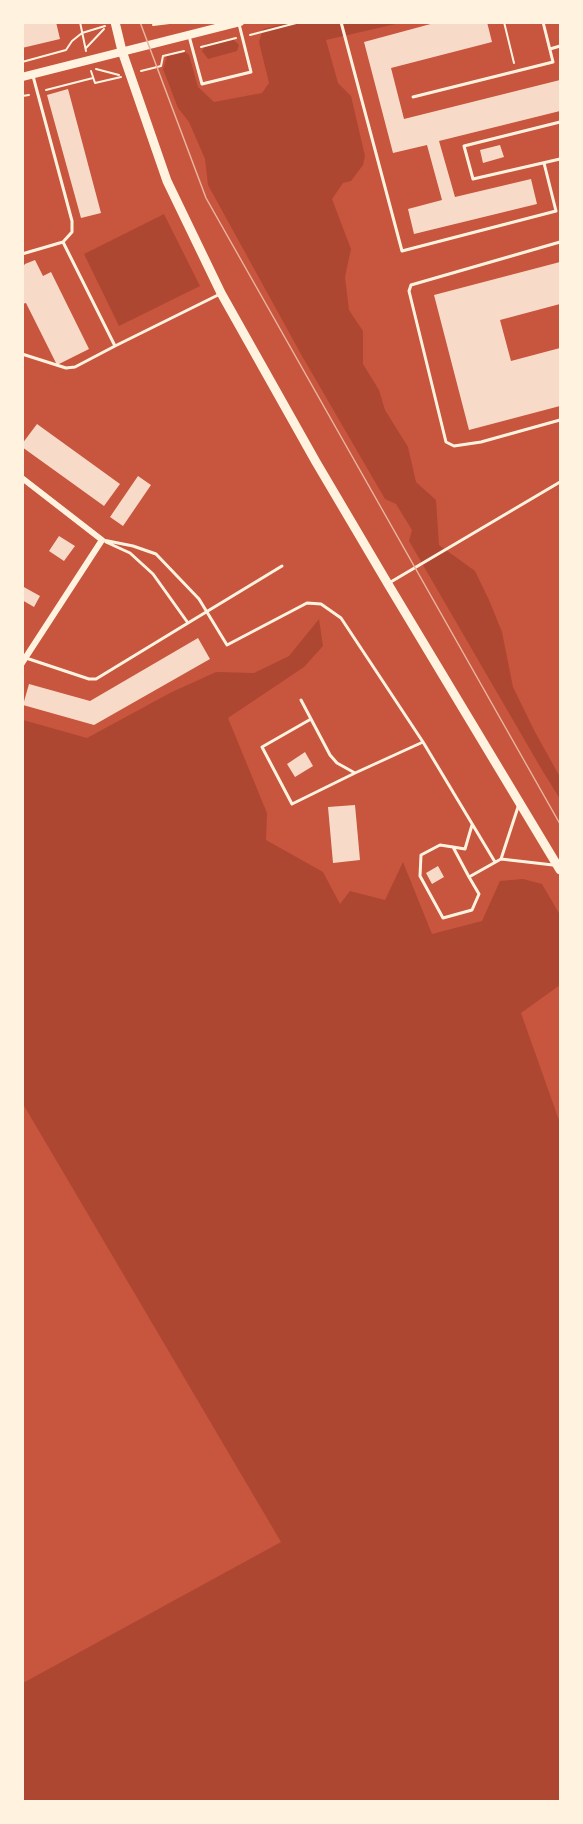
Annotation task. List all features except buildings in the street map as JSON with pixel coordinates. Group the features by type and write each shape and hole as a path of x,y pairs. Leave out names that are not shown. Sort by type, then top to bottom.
{"main road":[{"path":"115,22 127,75 167,181 221,293 388,584 559,867"}],"street":[{"path":"22,77 239,23"},
{"path":"22,478 102,540 24,661"}],"lane":[{"path":"341,22 402,251 556,211 544,162"},
{"path":"412,97 553,62 543,22"},
{"path":"188,35 202,84 251,72 239,23"},
{"path":"550,49 561,46"},
{"path":"22,254 63,242 72,232 72,221 33,74"},
{"path":"561,122 464,146 473,179 561,159"},
{"path":"63,242 115,346"},
{"path":"561,242 411,285 409,291 446,442 454,446 481,442 561,420"},
{"path":"22,354 66,368 75,367 221,293"},
{"path":"388,584 561,482"},
{"path":"102,540 133,546 156,554 199,599 227,645 308,603 321,604 341,618 423,742 495,862"},
{"path":"102,540 130,554 153,574 188,623"},
{"path":"24,661 96,679 282,566"},
{"path":"301,700 330,755 337,763 354,773"},
{"path":"311,719 262,747 292,804 423,742"},
{"path":"501,859 520,803"},
{"path":"453,847 479,894 472,910 443,918 420,876 419,861 421,855 440,845 453,847 465,849 472,825"},
{"path":"469,877 501,859 559,867"}],"path":[{"path":"80,22 82,33"},
{"path":"152,23 178,22"},
{"path":"90,67 106,73 127,75 161,66 164,56 300,22"},
{"path":"504,22 516,71"},
{"path":"22,62 66,50 82,33 109,25 86,48"},
{"path":"22,96 93,78"}],"shaded area":[{"path":"291,22 400,23 326,40 338,83 351,96 365,156 363,165 351,181 343,183 332,199 351,249 345,277 349,310 363,331 363,364 379,390 385,410 408,447 416,482 436,500 439,545 475,571 489,600 502,632 513,687 560,777 560,799 409,541 412,530 396,504 385,499 302,356 208,185 205,159 189,122 178,108 163,69 167,56 185,52 189,55 198,87 214,102 262,93 269,83 259,42 263,29"},
{"path":"232,38 239,45 237,51 208,59 202,51 206,44"},
{"path":"164,214 200,286 119,326 84,254"},
{"path":"319,619 323,646 304,667 228,718 267,813 266,840 323,872 340,904 350,891 385,900 403,862 432,934 482,921 500,881 523,879 542,884 560,915 560,985 521,1013 560,1123 560,1801 23,1801 23,1683 281,1542 23,1104 23,720 87,738 170,693 216,672 254,673 289,656"}],"tram line":[{"path":"140,22 206,198 560,824"}]}
